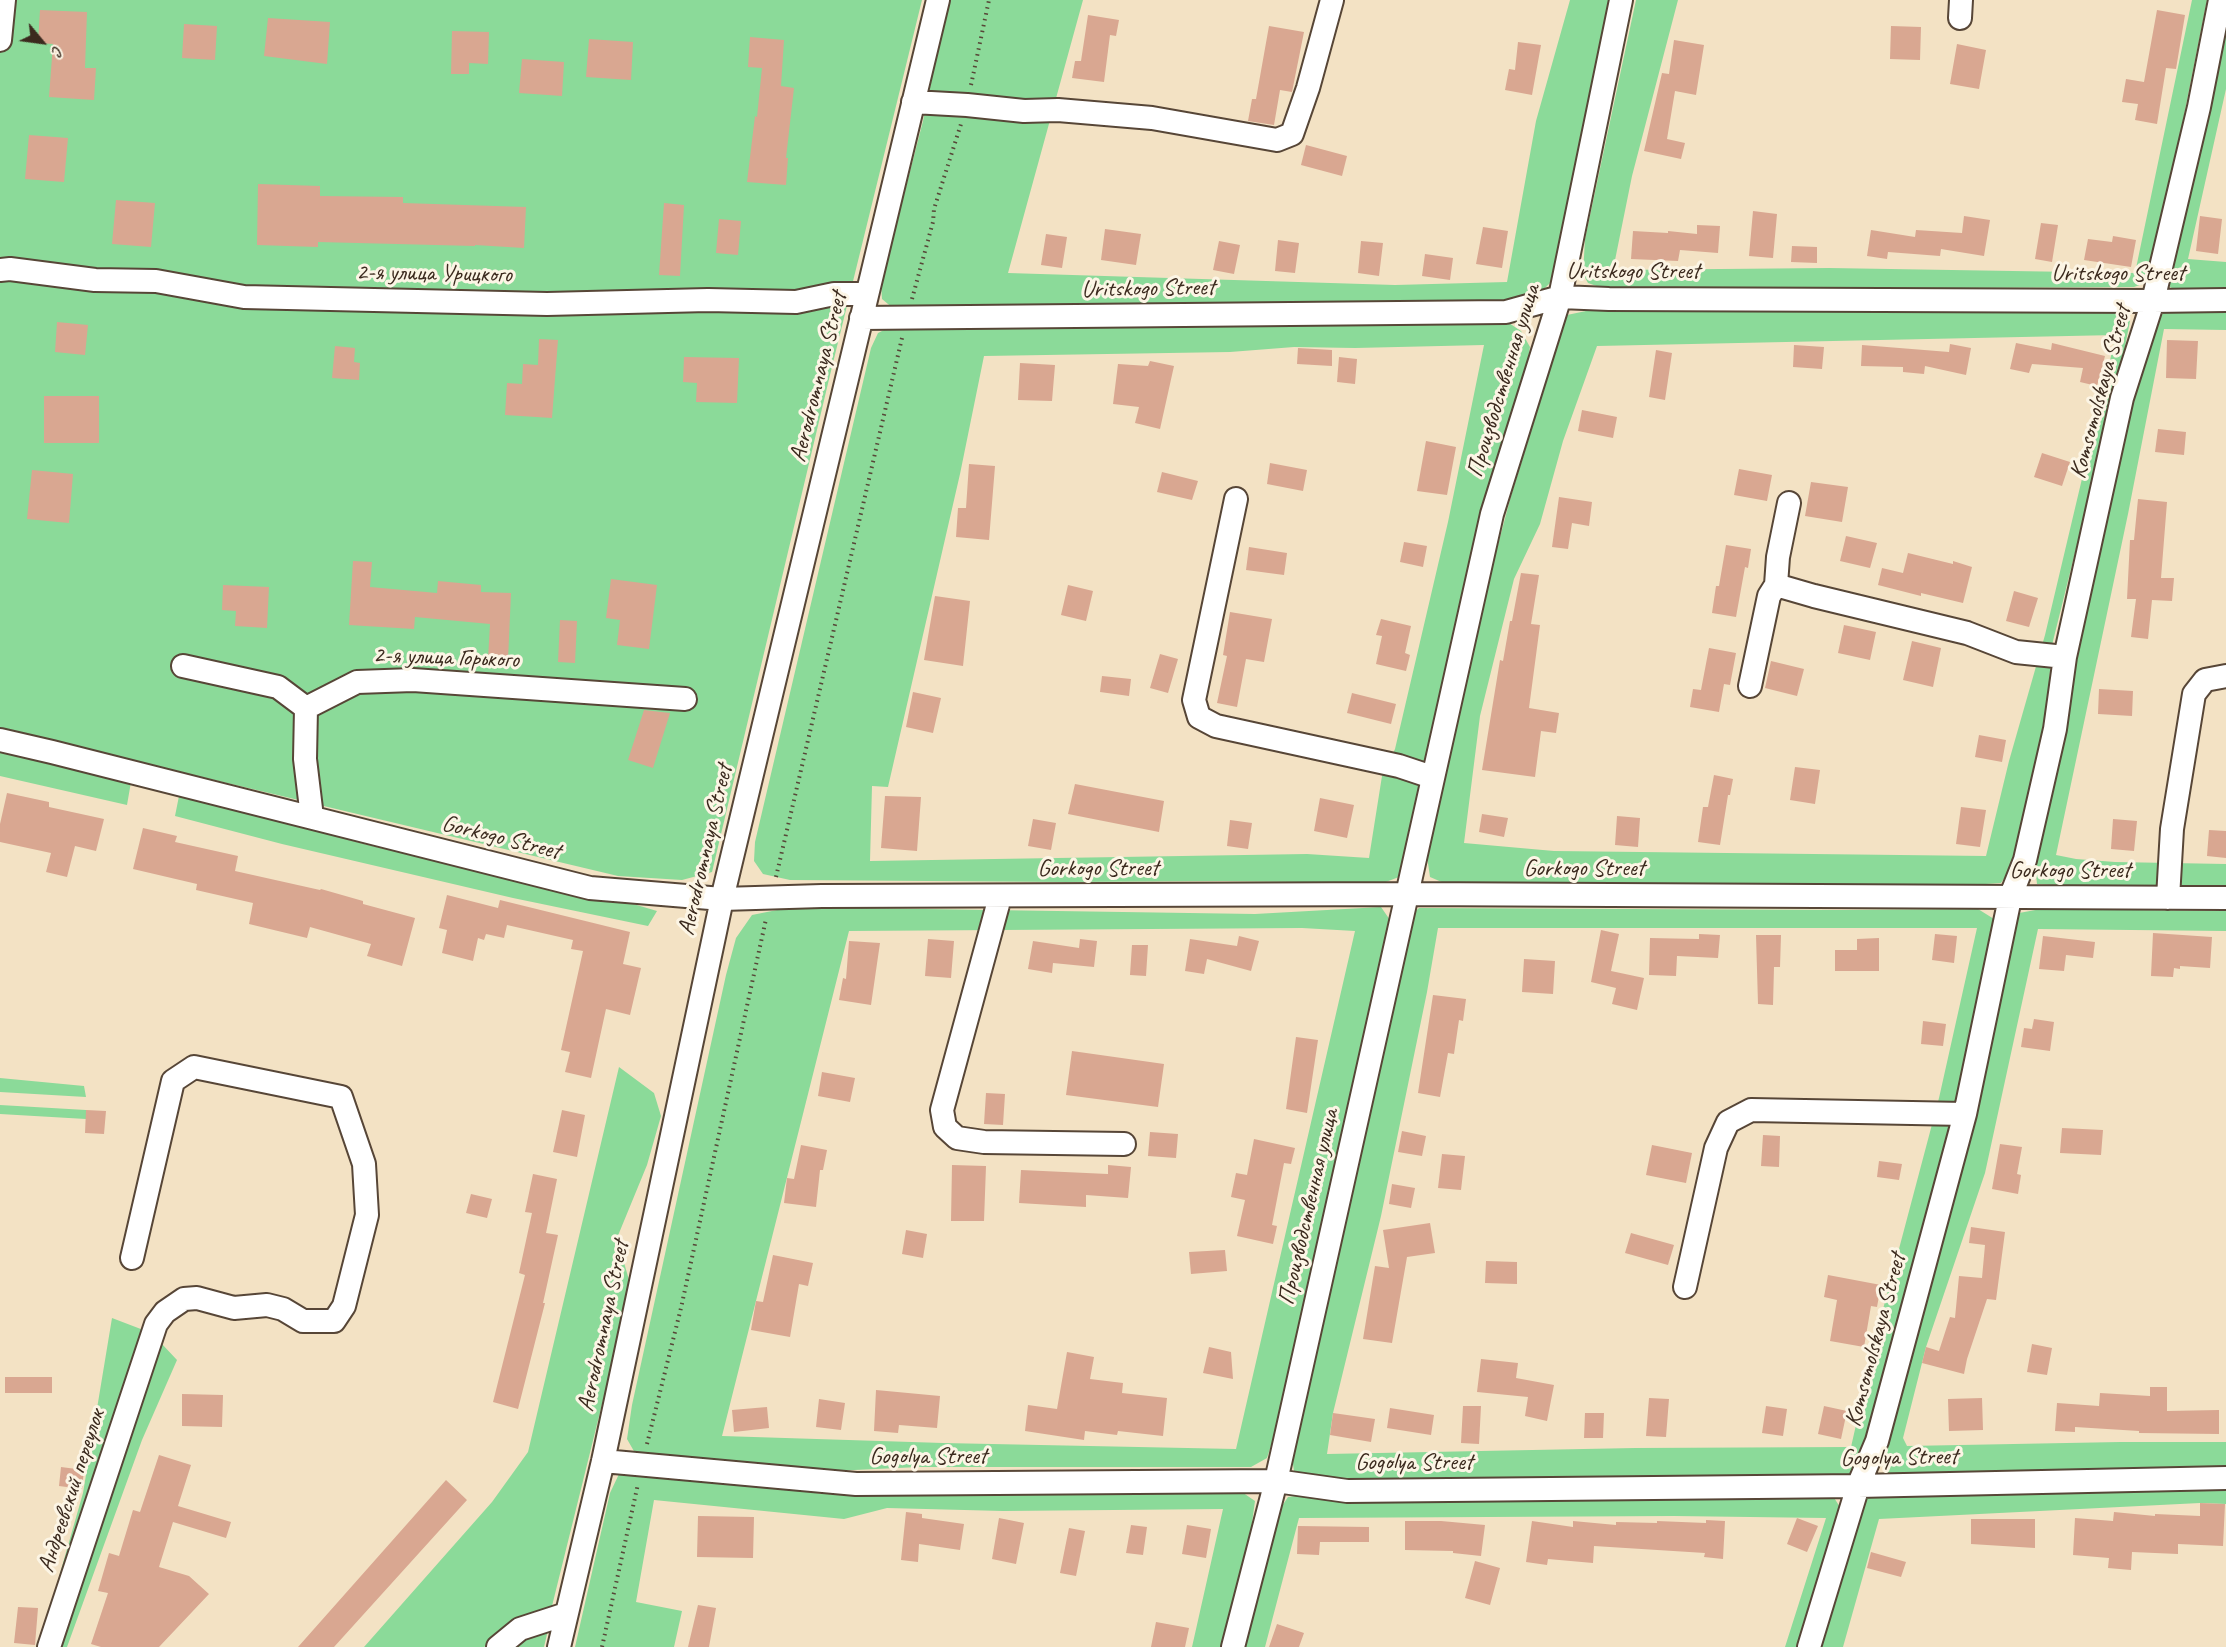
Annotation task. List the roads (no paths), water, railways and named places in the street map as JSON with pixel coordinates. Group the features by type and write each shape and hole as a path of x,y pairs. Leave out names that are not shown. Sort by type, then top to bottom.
{"street":[{"path":"0,40 4,0"},
{"name":"Aerodromnaya Street","path":"559,1647 603,1461 722,899 938,0"},
{"path":"913,102 1152,118 1277,140 1292,134 1308,88 1332,0"},
{"name":"Производственная улица","path":"1233,1647 1276,1481 1492,514 1560,297 1621,0"},
{"name":"Komsomolskaya Street","path":"1809,1647 1858,1486 1877,1441 1965,1114 2010,898 2028,849 2055,729 2065,657 2121,398 2153,301 2199,107 2220,0"},
{"name":"2-я улица Урицкого","path":"0,270 10,269 95,280 156,281 244,297 548,304 708,300 796,302 834,294 867,294"},
{"name":"Uritskogo Street","path":"861,318 1506,312 1560,297 2226,300"},
{"path":"1236,499 1194,699 1199,717 1216,726 1399,766 1432,777"},
{"path":"1750,686 1769,596 1776,585 1778,557 1789,503"},
{"path":"1776,585 1967,633 2016,652 2065,657"},
{"path":"183,666 278,687 306,708 305,759 312,817"},
{"path":"2168,898 2172,829 2194,694 2205,680 2226,676"},
{"name":"2-я улица Горького","path":"306,708 357,682 413,680 685,699"},
{"name":"Gorkogo Street","path":"0,740 590,888 722,899 1407,894 2226,898"},
{"path":"1000,897 942,1110 945,1127 957,1138 984,1142 1124,1144"},
{"name":"Андреевский переулок","path":"49,1647 156,1324 165,1312 184,1299 197,1298 234,1308 267,1305 283,1309 303,1321 334,1321 344,1306 367,1215 363,1164 341,1097 194,1067 173,1081 132,1258"},
{"path":"1685,1287 1716,1148 1728,1122 1751,1110 1965,1114"},
{"name":"Gogolya Street","path":"603,1461 856,1484 1276,1481 1347,1491 1858,1486 2226,1478"},
{"path":"498,1647 520,1629 566,1614"}]}
